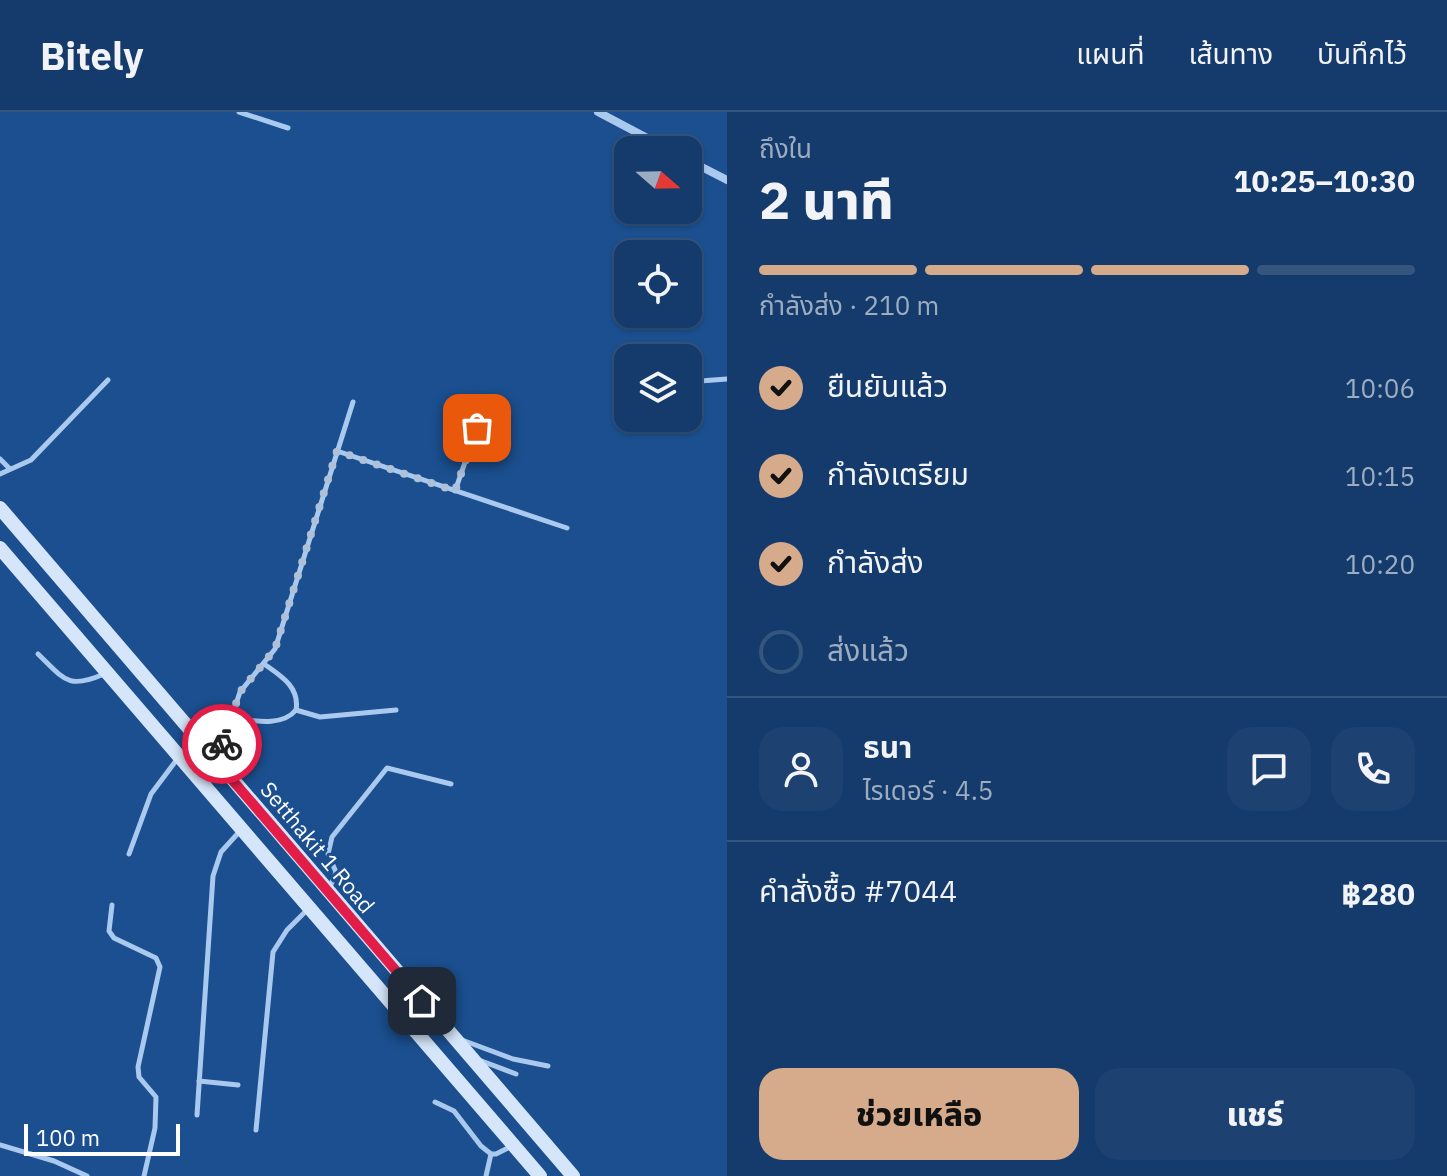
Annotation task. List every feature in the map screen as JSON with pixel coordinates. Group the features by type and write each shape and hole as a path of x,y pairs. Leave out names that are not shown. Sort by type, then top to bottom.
{"main road":[{"name":"Setthakit 1 Road","path":"0,508 573,1176"},
{"path":"0,548 540,1176"},
{"path":"367,978 387,961"}],"street":[{"path":"598,112 643,136"},
{"path":"702,167 727,180"}],"lane":[{"path":"239,112 288,128"},
{"path":"702,381 727,379"},
{"path":"0,474 31,460 108,380"},
{"path":"216,761 246,681 275,649 353,402"},
{"path":"455,491 477,428"},
{"path":"337,451 567,528"},
{"path":"0,459 9,468"},
{"path":"38,654 62,678 73,683 84,683 107,673"},
{"path":"230,718 281,720 290,718 296,710 295,693 285,680 264,664"},
{"path":"296,710 320,717 396,710"},
{"path":"129,854 151,794 178,757"},
{"path":"327,891 336,872 328,854 332,837 387,768 451,784"},
{"path":"197,1115 213,876 221,852 241,830"},
{"path":"112,905 109,931 114,938 156,958 160,967 138,1067 139,1077 156,1097 155,1128 144,1176"},
{"path":"256,1130 273,952 287,930 308,909"},
{"path":"456,1040 467,1040 513,1059 548,1066"},
{"path":"475,1061 485,1061 516,1074"},
{"path":"199,1081 238,1085"},
{"path":"435,1102 454,1111 491,1154"},
{"path":"0,1145 87,1176"},
{"path":"491,1154 513,1145"},
{"path":"486,1176 491,1154"}],"way so far":[{"path":"222,744 246,681 275,649 337,451 455,491 477,428"}],"route":[{"path":"222,744 216,761 422,1001"}]}
